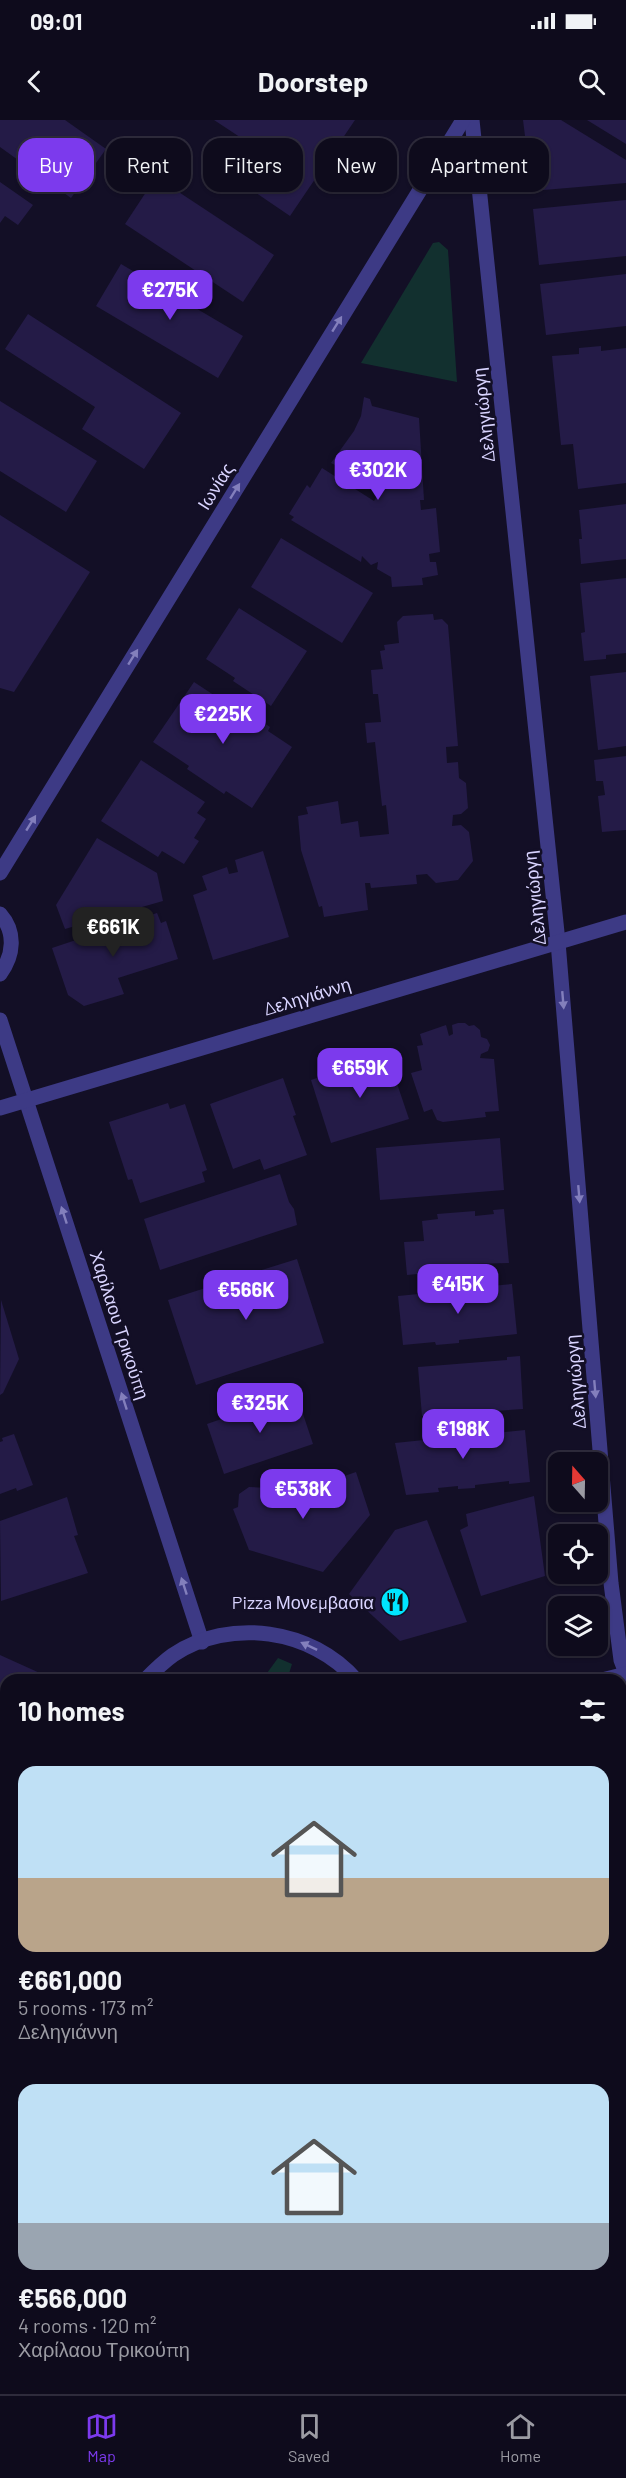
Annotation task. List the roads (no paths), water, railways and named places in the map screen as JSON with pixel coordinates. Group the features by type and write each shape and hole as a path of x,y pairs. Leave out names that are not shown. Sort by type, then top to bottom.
{"street":[{"name":"Ιωνίας","path":"0,873 463,120"},
{"name":"Δεληγιώργη","path":"472,120 558,942 611,1583 621,1660 626,1673"},
{"path":"0,914 9,928 11,941 10,954 0,974"},
{"name":"Δεληγιάννη","path":"0,1108 626,921"},
{"name":"Χαρίλαου Τρικούπη","path":"0,1020 202,1642"},
{"path":"152,1674 174,1655 202,1642 228,1634 249,1632 286,1637 322,1652 350,1674"}],"place":[{"name":"Pizza Μονεμβασια","path":"395,1602"}]}
